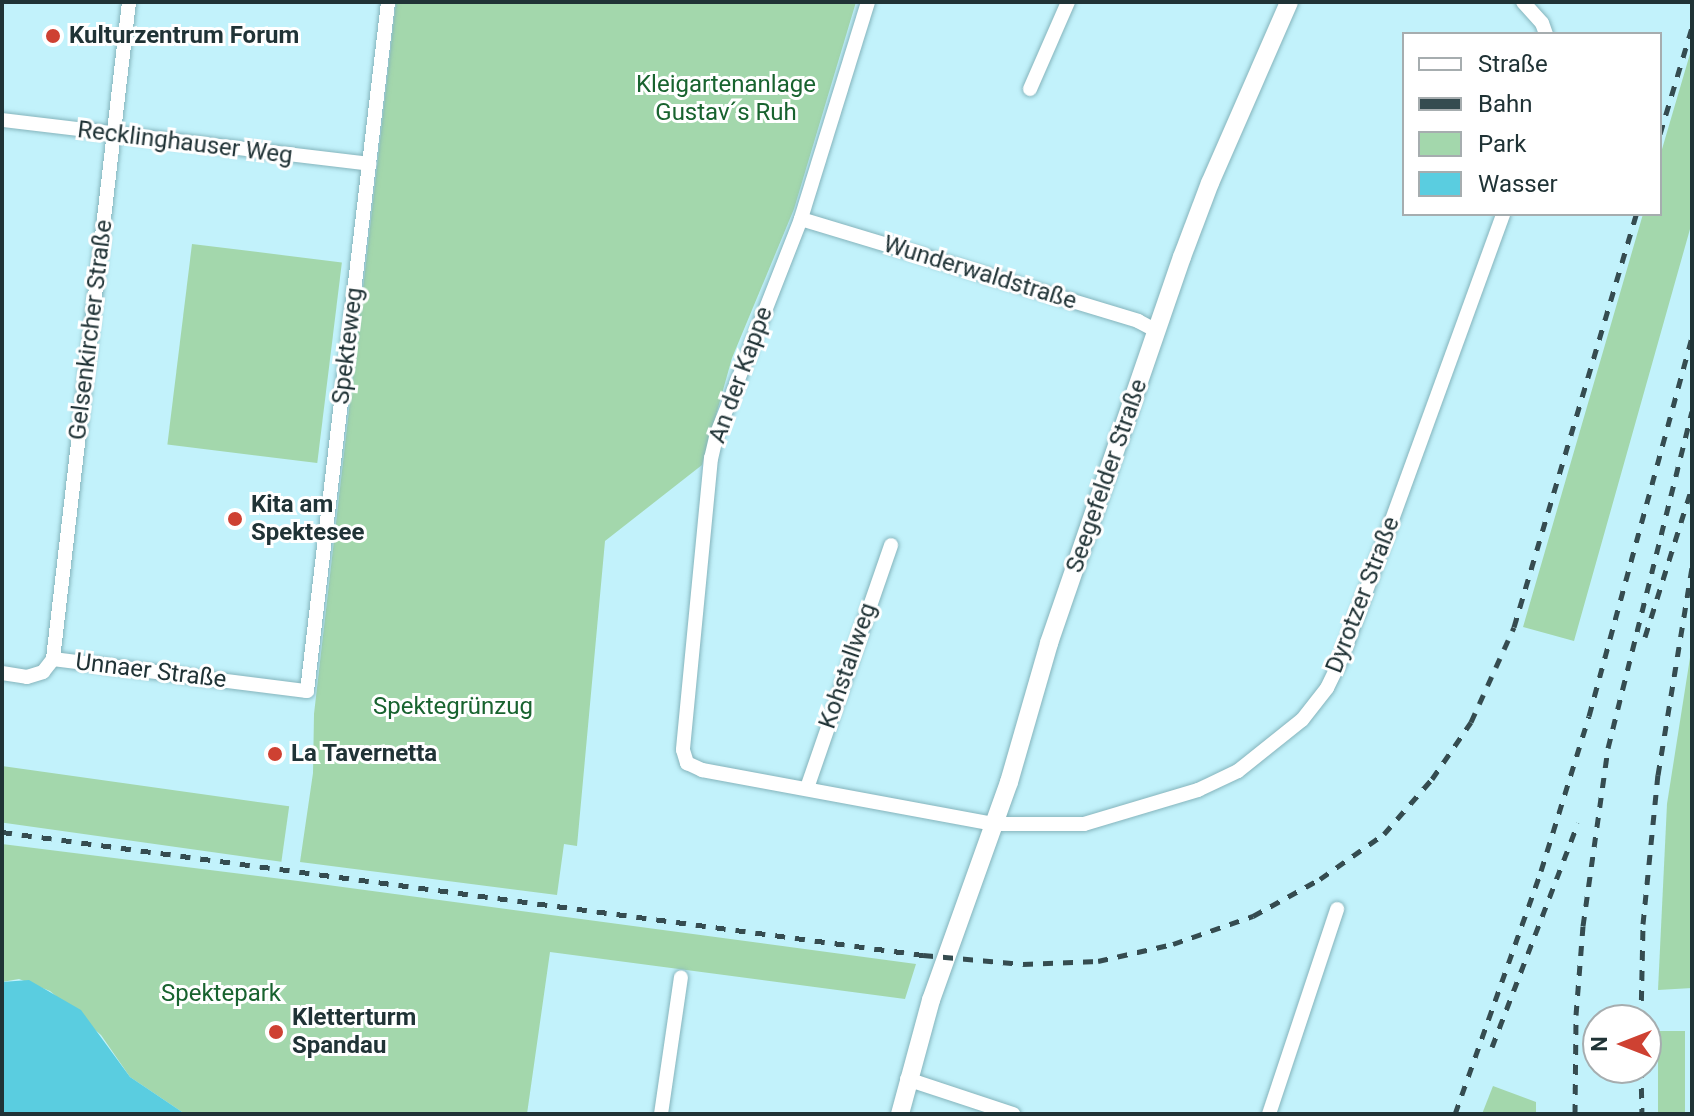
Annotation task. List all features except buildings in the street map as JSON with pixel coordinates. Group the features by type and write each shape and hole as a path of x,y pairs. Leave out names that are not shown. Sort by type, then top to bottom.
{"street":[{"name":"Gelsenkircher Straße","path":"53,659 129,2"},
{"name":"Spekteweg","path":"307,691 388,2"},
{"name":"An der Kappe","path":"687,763 683,750 711,458 717,433 801,219 868,2"},
{"path":"1030,89 1068,2"},
{"name":"Seegefelder Straße","path":"900,1114 907,1079 945,958 1024,734 1049,643 1198,212 1289,2"},
{"path":"1523,2 1542,23 1545,32"},
{"name":"Recklinghauser Weg","path":"2,120 369,164"},
{"name":"Dyrotzer Straße","path":"687,763 702,770 993,824 1084,824 1148,807 1238,771 1302,720 1327,688 1342,657 1502,216"},
{"name":"Wunderwaldstraße","path":"801,219 1138,321 1157,331"},
{"name":"Kohstallweg","path":"807,788 891,545"},
{"name":"Unnaer Straße","path":"2,673 27,677 43,672 53,659 307,691"},
{"path":"1269,1114 1337,909"},
{"path":"661,1114 681,977"},
{"path":"907,1079 1013,1114"}],"green space":[{"name":"Spektegrünzug","path":"396,2 856,2 794,209 732,358 702,465 605,541 577,846 564,844 557,895 300,862 313,773 314,714"},
{"path":"1692,47 1692,222 1574,641 1523,627 1642,216 1662,216 1662,149"},
{"path":"192,244 342,262 317,463 167,444"},
{"path":"1692,645 1692,988 1658,990 1667,804"},
{"path":"2,766 289,806 281,862 2,823"},
{"name":"Spektepark","path":"2,844 916,964 905,999 550,952 527,1114 185,1114 130,1077 101,1035 50,991 19,979 2,982"},
{"path":"1662,1031 1685,1031 1685,1114 1658,1114 1658,1084 1662,1084"},
{"path":"1493,1086 1536,1102 1536,1114 1482,1114"}],"water":[{"path":"29,980 81,1010 130,1077 185,1114 2,1114 2,982"}],"railway":[{"path":"1662,127 1692,27"},
{"path":"2,832 923,955 1023,964 1098,961 1173,944 1253,916 1320,879 1384,834 1432,779 1471,722 1514,627 1635,216"},
{"path":"1455,1114 1541,871 1589,716 1692,338"},
{"path":"1575,1114 1576,1015 1583,926 1608,748 1692,411"},
{"path":"1645,637 1692,487"},
{"path":"1641,1004 1643,924 1658,775 1692,568"},
{"path":"1492,1047 1578,823"},
{"path":"1641,1084 1642,1114"}],"place":[{"name":"Kulturzentrum Forum","path":"53,36"},
{"name":"Kita am Spektesee","path":"235,519"},
{"name":"La Tavernetta","path":"275,754"},
{"name":"Kletterturm Spandau","path":"276,1032"}],"park label":[{"name":"Kleigartenanlage Gustav´s Ruh","path":"726,99"}]}
